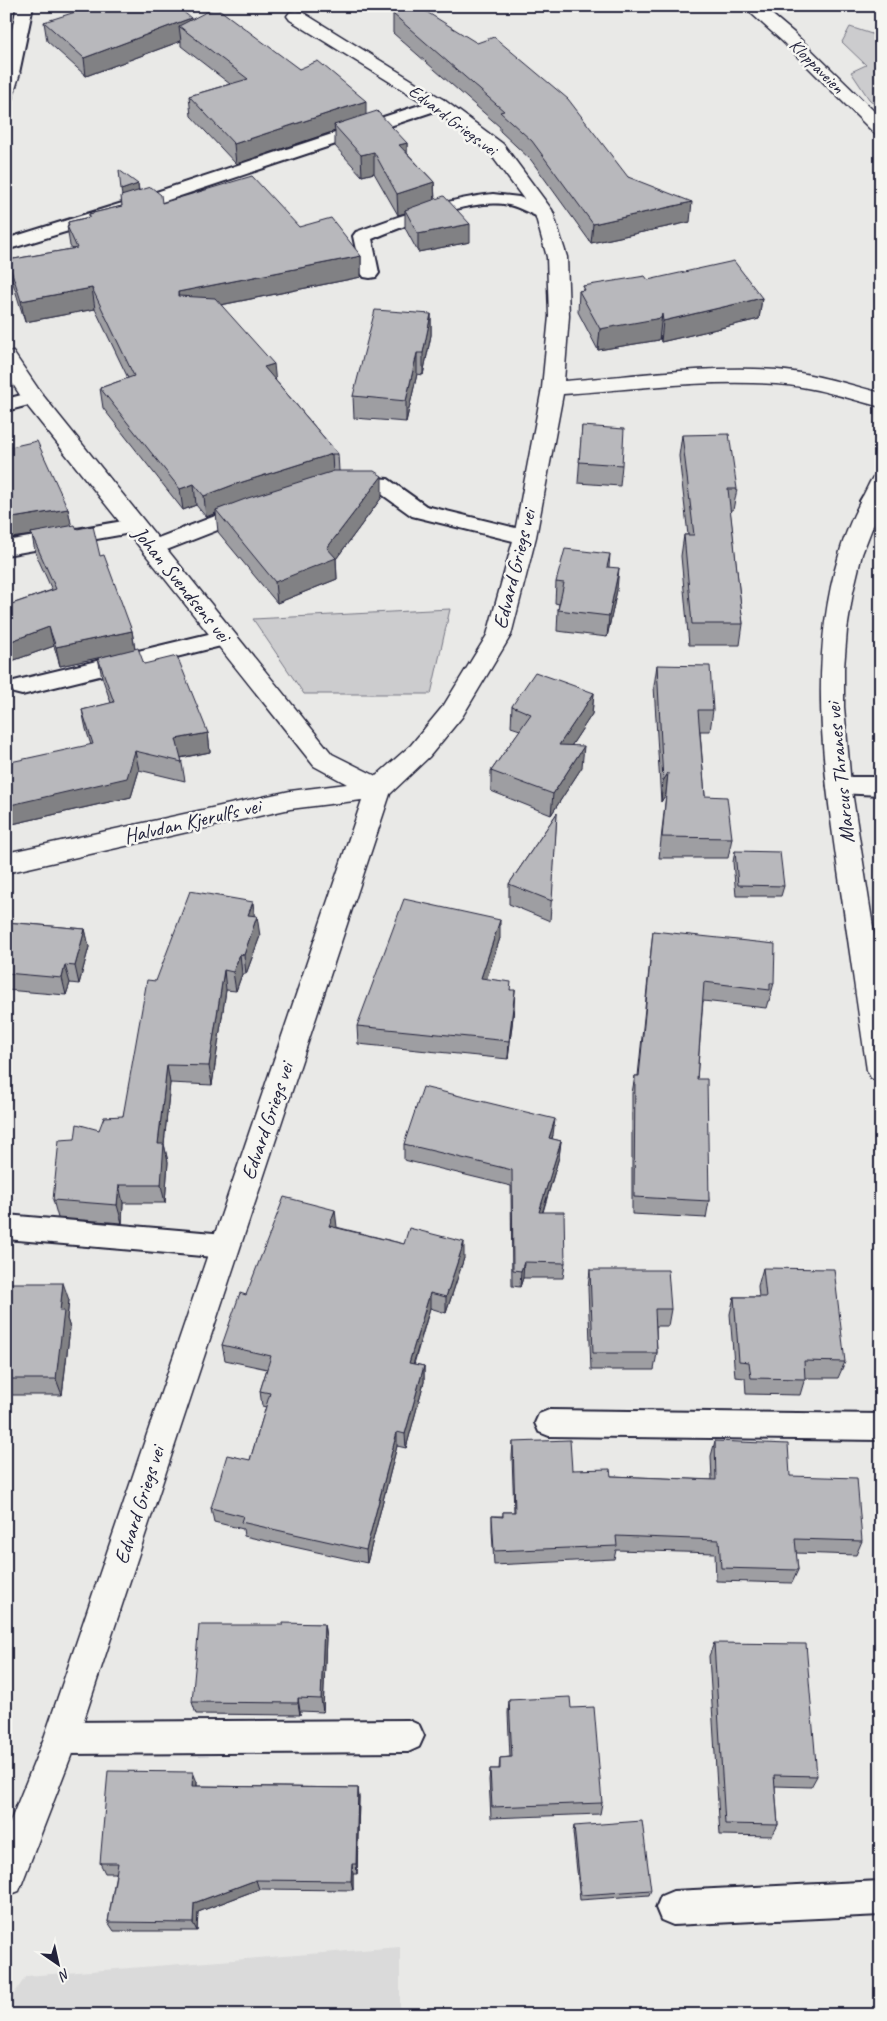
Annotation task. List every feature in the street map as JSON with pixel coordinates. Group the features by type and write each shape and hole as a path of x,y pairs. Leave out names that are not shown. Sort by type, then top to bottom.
{"street":[{"name":"Kloppaveien","path":"751,6 788,37 881,128"},
{"name":"Edvard Griegs vei","path":"6,1878 61,1738 379,789 420,751 453,711 499,635 525,537 553,388 559,316 557,257 544,214 496,148 438,104 296,16"},
{"path":"6,95 9,71"},
{"name":"Johan Svendsens vei","path":"6,358 33,398 323,760 379,789"},
{"path":"553,388 723,376 778,377 834,387 881,400"},
{"name":"Marcus Thranes vei","path":"877,500 856,537 838,605 832,645 832,719 838,785 881,1070"},
{"name":"Halvdan Kjerulfs vei","path":"6,863 290,800 379,789"}],"lane":[{"path":"9,71 24,6"},
{"path":"6,245 148,201 438,104"},
{"path":"370,273 362,236 425,214 474,201 508,200 544,214"},
{"path":"6,405 33,398"},
{"path":"334,483 380,484 420,511 525,537"},
{"path":"152,548 270,503"},
{"path":"6,548 135,526"},
{"path":"22,687 226,638"},
{"path":"838,785 881,786"},
{"path":"6,1227 225,1246"},
{"path":"549,1423 881,1427"},
{"path":"61,1738 408,1736"},
{"path":"673,1908 881,1898"}],"shaded area":[{"path":"850,27 881,37 881,110 869,99 851,72 866,65 842,42"},
{"path":"450,609 431,694 304,694 253,619"},
{"path":"400,1947 400,2015 6,2015 6,2006 26,1976"}],"building":[{"path":"94,6 176,6 191,18 84,58 44,22"},
{"path":"398,6 417,6 477,43 494,37 568,99 628,177 692,202 593,224 532,141 500,112 504,111 393,14"},
{"path":"216,7 299,69 318,61 366,101 234,144 189,96 248,79 179,26"},
{"path":"377,111 407,143 399,145 434,182 397,194 374,152 361,155 334,125"},
{"path":"119,170 138,184 121,190"},
{"path":"252,176 299,227 331,218 361,256 178,292 178,296 215,298 274,364 264,367 338,454 332,454 233,485 204,496 194,484 180,489 100,388 134,376 92,288 21,301 8,260 77,248 67,226 69,225 68,222 90,217 89,214 122,206 121,196 151,187 161,195 162,203"},
{"path":"444,196 470,224 418,234 405,210"},
{"path":"734,261 762,298 663,321 662,314 661,318 600,329 579,291 585,290 583,286 645,276 648,280"},
{"path":"375,310 431,314 423,353 417,353 406,401 353,396"},
{"path":"582,426 624,429 622,465 579,462"},
{"path":"729,434 737,489 728,489 743,624 692,624 684,535 694,535 682,435"},
{"path":"37,441 68,509 6,519 6,448"},
{"path":"334,471 374,471 382,476 327,548 336,558 275,582 216,510"},
{"path":"75,525 77,529 93,526 100,556 104,555 132,631 56,647 49,627 6,643 6,606 56,589 31,533"},
{"path":"565,549 610,554 607,567 619,568 609,616 558,610 564,583 556,582"},
{"path":"138,648 144,664 177,656 208,733 176,739 182,762 135,751 127,778 6,806 6,763 93,744 82,710 114,702 98,658"},
{"path":"657,665 710,666 713,710 698,710 705,796 727,797 732,838 662,837 668,773 663,781"},
{"path":"535,672 594,693 559,745 584,746 553,794 491,771 531,714 512,706"},
{"path":"557,813 552,901 509,884"},
{"path":"735,851 780,852 784,886 738,885"},
{"path":"190,891 253,902 248,915 257,916 244,955 240,954 233,972 224,970 209,1066 167,1065 158,1144 164,1144 161,1185 119,1185 117,1205 53,1200 59,1140 75,1139 77,1124 99,1130 104,1117 123,1116 147,980 156,981"},
{"path":"404,899 500,920 481,978 511,982 510,990 515,990 509,1041 357,1026"},
{"path":"6,922 85,929 75,966 65,965 62,978 6,973"},
{"path":"653,931 775,944 774,983 770,983 770,990 704,982 697,1079 707,1079 709,1201 634,1197 635,1076 639,1076"},
{"path":"423,1087 555,1119 549,1138 561,1141 539,1212 564,1212 565,1263 524,1262 521,1271 513,1270 512,1170 404,1144"},
{"path":"284,1197 335,1210 329,1226 404,1244 409,1228 464,1242 446,1297 430,1293 409,1363 424,1366 405,1434 397,1432 366,1550 241,1522 243,1516 211,1508 227,1455 250,1460 270,1393 260,1391 271,1356 222,1345 240,1293 246,1295"},
{"path":"763,1268 834,1269 845,1362 804,1361 805,1379 751,1378 749,1362 739,1361 734,1297 766,1297"},
{"path":"590,1270 668,1270 671,1309 655,1309 657,1353 593,1353"},
{"path":"6,1283 63,1283 60,1311 64,1311 56,1379 6,1379"},
{"path":"570,1440 572,1470 610,1469 611,1476 716,1480 715,1441 788,1444 790,1476 857,1478 862,1541 795,1539 798,1570 721,1568 719,1540 616,1536 617,1546 494,1551 492,1516 503,1517 503,1512 515,1512 513,1442"},
{"path":"283,1623 324,1624 321,1699 298,1698 298,1703 192,1702 199,1625 283,1625"},
{"path":"714,1643 806,1644 817,1776 774,1775 778,1825 725,1824"},
{"path":"570,1697 571,1708 594,1707 602,1803 492,1807 490,1769 500,1769 500,1758 512,1757 509,1700"},
{"path":"108,1771 193,1772 192,1786 358,1788 356,1864 352,1864 351,1881 256,1880 194,1903 193,1923 108,1922 118,1863 100,1863"},
{"path":"642,1821 651,1890 581,1895 574,1826"}]}
